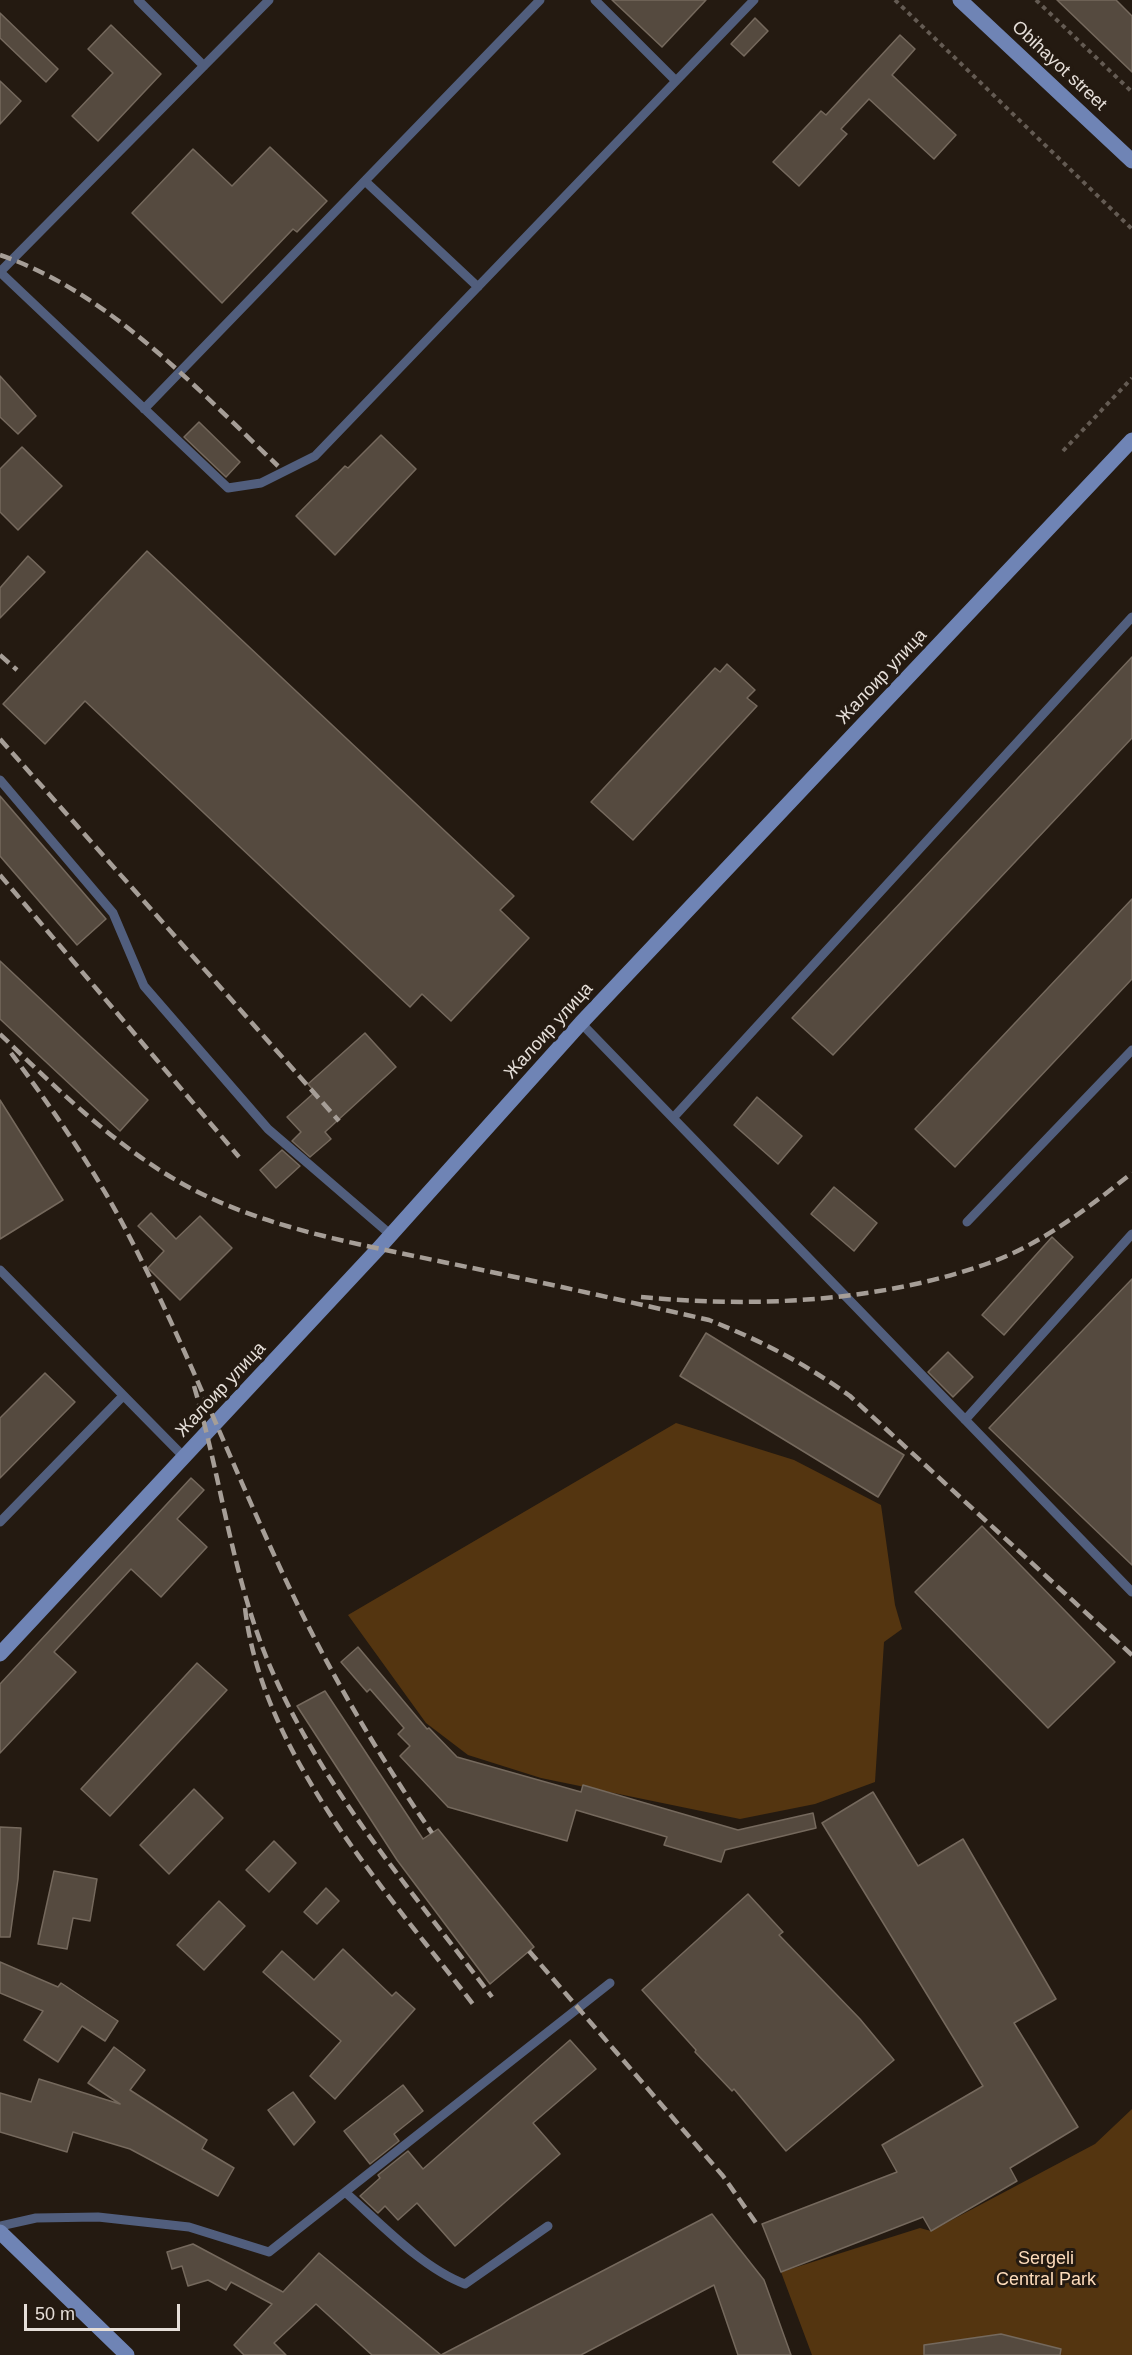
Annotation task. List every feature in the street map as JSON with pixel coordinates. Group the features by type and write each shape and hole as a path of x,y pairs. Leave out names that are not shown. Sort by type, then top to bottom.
{"street":[{"name":"Obihayot street","path":"960,0 1132,161"},
{"name":"Жалоир улица","path":"0,1654 391,1235 581,1023 1132,440"},
{"path":"0,2232 127,2355"}],"lane":[{"path":"138,0 204,66"},
{"path":"269,0 0,272 228,488 261,483 315,456 754,0"},
{"path":"144,409 540,0"},
{"path":"595,0 676,81"},
{"path":"365,181 478,287"},
{"path":"673,1118 1132,617"},
{"path":"0,780 113,913 144,986 268,1129 391,1235"},
{"path":"581,1023 1132,1592"},
{"path":"967,1222 1132,1050"},
{"path":"965,1420 1132,1234"},
{"path":"0,1270 184,1457"},
{"path":"0,1522 123,1396"},
{"path":"0,2226 36,2218 98,2217 189,2227 269,2252 610,1983"},
{"path":"345,2192 406,2246 451,2279 465,2284 548,2226"}],"path":[{"path":"895,0 1132,229"},
{"path":"1036,0 1132,92"},
{"path":"1063,451 1132,378"}],"green space":[{"path":"676,1423 794,1460 881,1505 895,1605 902,1629 884,1642 875,1782 815,1804 740,1819 541,1778 468,1755 426,1723 348,1615"},
{"name":"Sergeli Central Park","path":"1132,2109 1132,2355 812,2355 781,2272 920,2228 931,2231 1095,2144"}],"building":[{"path":"612,0 706,0 662,47"},
{"path":"1057,0 1116,0 1132,16 1132,72"},
{"path":"0,13 58,69 46,82 0,38"},
{"path":"755,18 768,31 744,56 731,44"},
{"path":"111,25 161,74 98,141 72,116 113,73 88,49"},
{"path":"900,35 915,49 892,75 956,135 934,159 869,99 841,129 847,134 799,186 773,162 821,111 826,115"},
{"path":"0,81 21,101 0,124"},
{"path":"270,147 327,201 297,232 293,229 222,303 132,213 193,149 232,186"},
{"path":"0,376 36,416 18,434 0,417"},
{"path":"199,422 240,462 226,477 184,437"},
{"path":"381,435 416,469 335,555 296,516 345,466 348,468"},
{"path":"22,447 62,486 18,530 0,512 0,469"},
{"path":"147,551 514,896 500,910 529,938 451,1021 422,994 410,1007 85,701 45,744 3,704"},
{"path":"28,556 45,572 0,618 0,588"},
{"path":"1132,657 1132,738 833,1055 792,1018"},
{"path":"727,664 755,690 747,698 757,706 633,840 591,802 715,668 720,672"},
{"path":"0,796 106,919 77,945 0,856"},
{"path":"1132,899 1132,979 955,1167 915,1129"},
{"path":"0,961 148,1100 120,1131 0,1019"},
{"path":"365,1033 396,1067 325,1132 331,1139 310,1157 292,1141 301,1132 287,1117 315,1092 308,1084"},
{"path":"757,1097 802,1136 778,1164 734,1125"},
{"path":"0,1100 63,1200 0,1239"},
{"path":"282,1150 300,1166 276,1188 260,1170"},
{"path":"834,1187 877,1223 854,1251 811,1214"},
{"path":"151,1213 176,1239 200,1216 232,1248 180,1300 148,1268 164,1251 138,1226"},
{"path":"1052,1237 1073,1257 1004,1335 982,1315"},
{"path":"1132,1279 1132,1565 989,1428"},
{"path":"706,1333 904,1455 878,1497 680,1376"},
{"path":"948,1352 973,1377 953,1397 928,1372"},
{"path":"45,1373 75,1402 0,1478 0,1418"},
{"path":"191,1478 204,1490 177,1519 207,1547 161,1597 131,1569 54,1652 76,1672 0,1753 0,1684"},
{"path":"982,1526 1115,1662 1048,1728 915,1592"},
{"path":"358,1647 427,1729 429,1728 457,1757 581,1792 583,1785 738,1830 813,1813 816,1828 725,1850 721,1862 664,1845 667,1837 576,1810 567,1841 448,1807 400,1756 410,1746 398,1734 404,1728 370,1689 367,1692 341,1662"},
{"path":"197,1663 227,1690 110,1816 81,1789"},
{"path":"325,1691 423,1839 438,1829 534,1947 490,1984 397,1860 297,1706"},
{"path":"194,1789 223,1818 169,1874 140,1845"},
{"path":"873,1792 918,1866 963,1839 1056,1999 1014,2023 1078,2127 1010,2168 1017,2181 931,2231 923,2217 781,2272 762,2224 897,2172 882,2145 983,2086 822,1823"},
{"path":"0,1827 21,1828 18,1879 10,1937 0,1937"},
{"path":"274,1841 296,1863 269,1892 246,1870"},
{"path":"54,1871 97,1879 90,1921 73,1918 67,1949 38,1944"},
{"path":"326,1888 339,1901 317,1924 304,1912"},
{"path":"748,1894 783,1932 779,1935 860,2019 894,2060 786,2151 734,2089 732,2091 695,2052 696,2050 642,1990"},
{"path":"219,1901 245,1926 204,1970 177,1945"},
{"path":"343,1949 392,1996 396,1992 415,2009 335,2099 310,2076 341,2041 263,1972 282,1951 314,1980"},
{"path":"0,1962 58,1987 61,1983 118,2021 105,2041 82,2026 58,2062 24,2040 43,2011 0,1993"},
{"path":"570,2040 596,2069 533,2123 560,2154 455,2246 417,2203 398,2220 385,2206 378,2213 360,2196 380,2178 378,2175 408,2151 423,2169"},
{"path":"114,2047 145,2070 130,2090 207,2140 202,2149 234,2168 218,2196 130,2149 73,2132 67,2152 0,2132 0,2093 31,2102 39,2079 120,2104 88,2083"},
{"path":"403,2085 423,2111 394,2134 399,2141 370,2164 344,2131"},
{"path":"293,2092 315,2122 294,2145 268,2110"},
{"path":"712,2214 764,2280 791,2355 738,2355 714,2285 581,2355 441,2355"},
{"path":"193,2244 283,2292 319,2253 441,2355 372,2355 316,2304 274,2343 286,2355 244,2355 234,2345 272,2304 231,2282 226,2290 208,2280 188,2286 182,2266 172,2269 167,2252"},
{"path":"1001,2334 1061,2349 1060,2355 924,2355 924,2345"}],"railway":[{"path":"0,255 40,272 78,293 115,318 183,375 278,466"},
{"path":"0,655 17,670"},
{"path":"0,739 339,1121"},
{"path":"0,875 239,1157"},
{"path":"0,1034 95,1122 147,1162 174,1179 230,1207 290,1227 351,1243 709,1320 782,1354 850,1396 1132,1655"},
{"path":"11,1053 73,1141 115,1209 170,1321 306,1622 357,1715 393,1775 432,1833"},
{"path":"641,1297 729,1302 817,1299 861,1294 947,1276 989,1263 1028,1246 1082,1211 1132,1173"},
{"path":"194,1386 243,1588 265,1654 286,1701 310,1746 367,1833 492,1997"},
{"path":"245,1608 256,1663 276,1717 303,1770 334,1821 369,1870 476,2008"},
{"path":"529,1951 723,2176 756,2223"}]}
